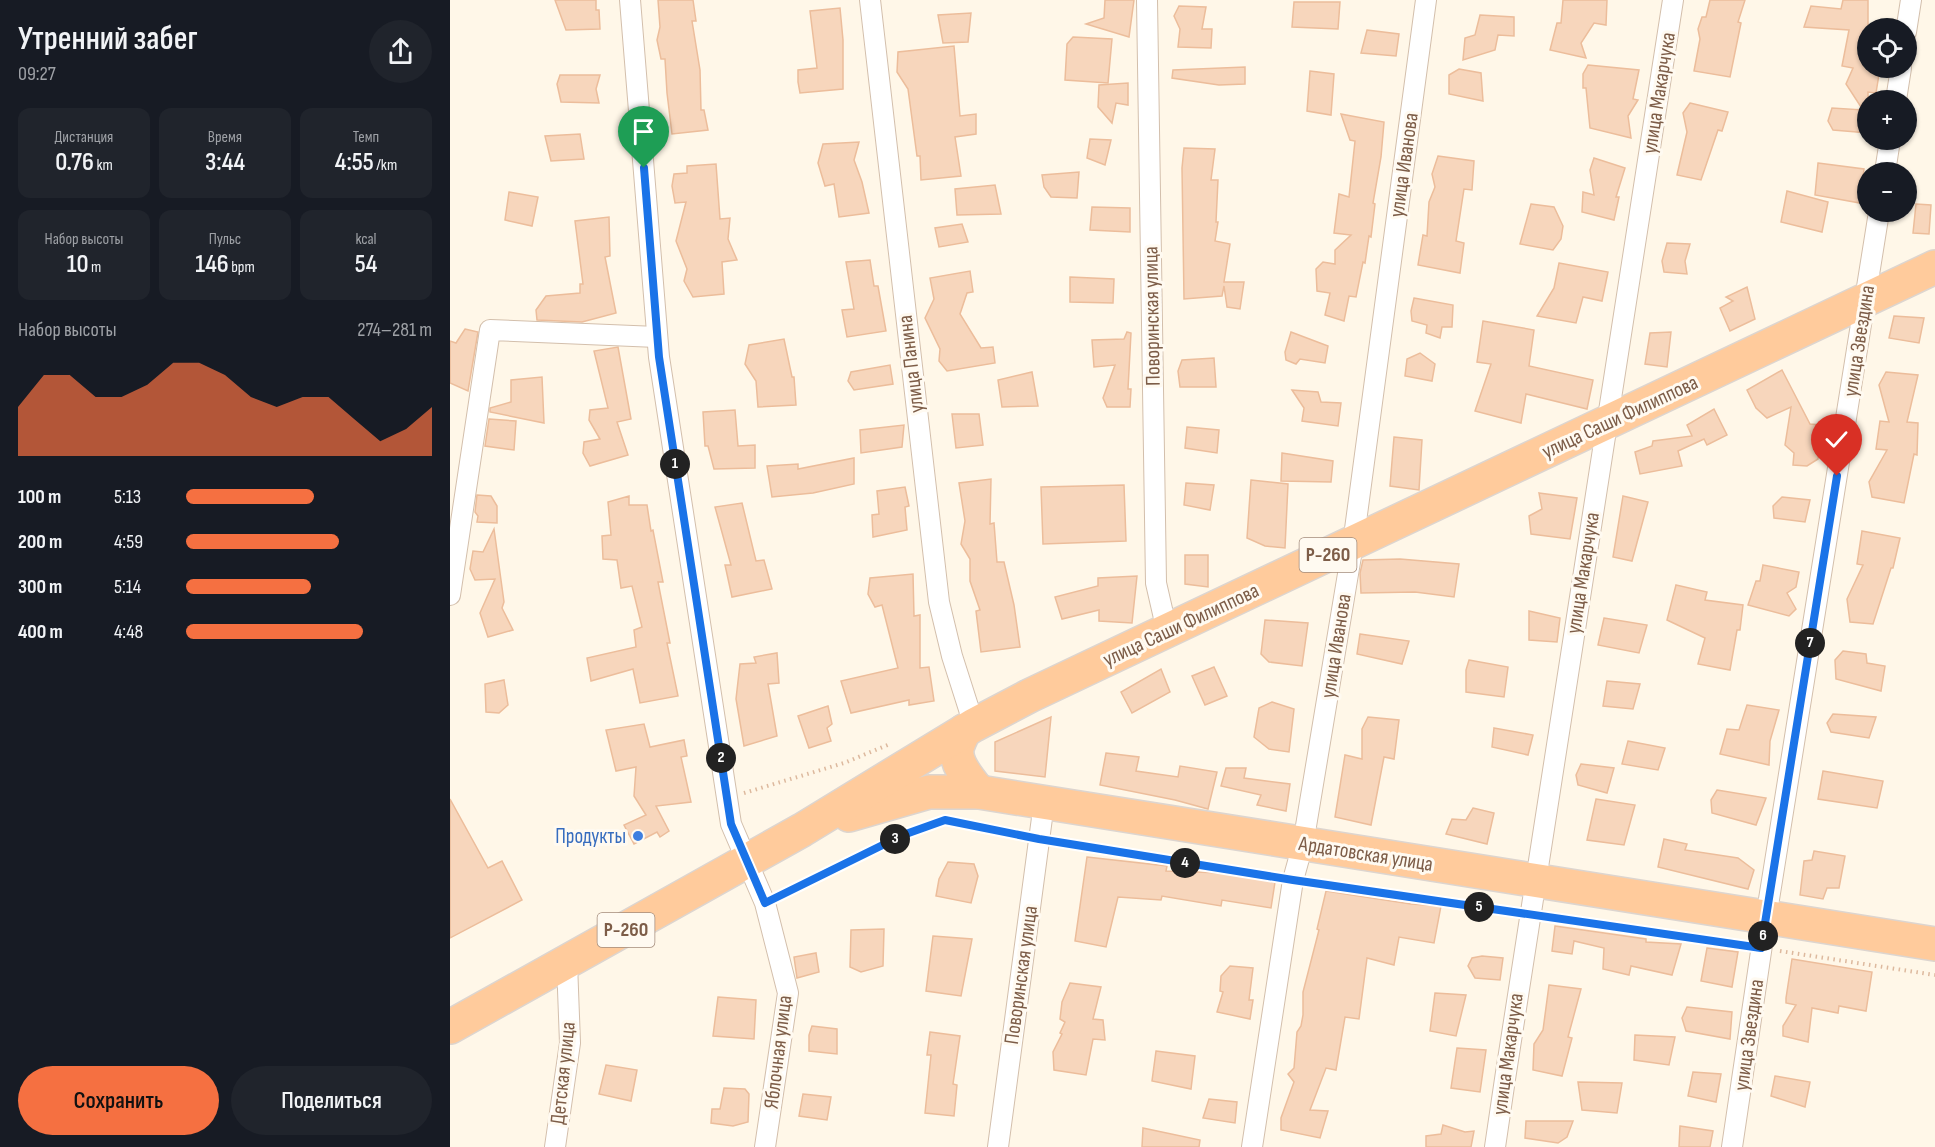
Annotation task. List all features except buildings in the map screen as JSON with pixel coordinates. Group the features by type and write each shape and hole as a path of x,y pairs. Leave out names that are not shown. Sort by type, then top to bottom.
{"highway":[{"name":"улица Саши Филиппова","path":"450,1027 802,830 969,728 1029,696 1935,267"},
{"path":"969,728 957,749 958,758 970,781 979,792"},
{"name":"Ардатовская улица","path":"802,830 929,792 979,792 1533,881 1764,933 1935,944"}],"street":[{"name":"Яблочная улица","path":"630,0 657,337 731,824 765,903 788,993 765,1147"},
{"name":"улица Панина","path":"870,0 939,602 969,728"},
{"name":"Поворинская улица","path":"1147,0 1156,583 1167,631"},
{"name":"улица Иванова","path":"1252,1147 1293,880 1303,844 1353,544 1426,0"},
{"name":"улица Макарчука","path":"1495,1147 1533,881 1608,423 1673,0"},
{"path":"1908,18 1911,0"},
{"name":"улица Звездина","path":"1732,1147 1877,222"},
{"path":"450,595 489,330 657,337"},
{"name":"Поворинская улица","path":"998,1147 1044,803"},
{"name":"Детская улица","path":"555,1147 570,1043 567,963"}],"path":[{"path":"727,798 844,763 897,741"},
{"name":"Ардатовская улица","path":"765,903 903,835 945,820 1039,839 1293,880 1529,914 1764,933 1935,975"}],"place":[{"name":"Продукты","path":"638,836"}],"route":[{"path":"644,168 659,357 731,824 765,903 903,835 945,820 1039,839 1293,880 1761,948 1837,476"}]}
